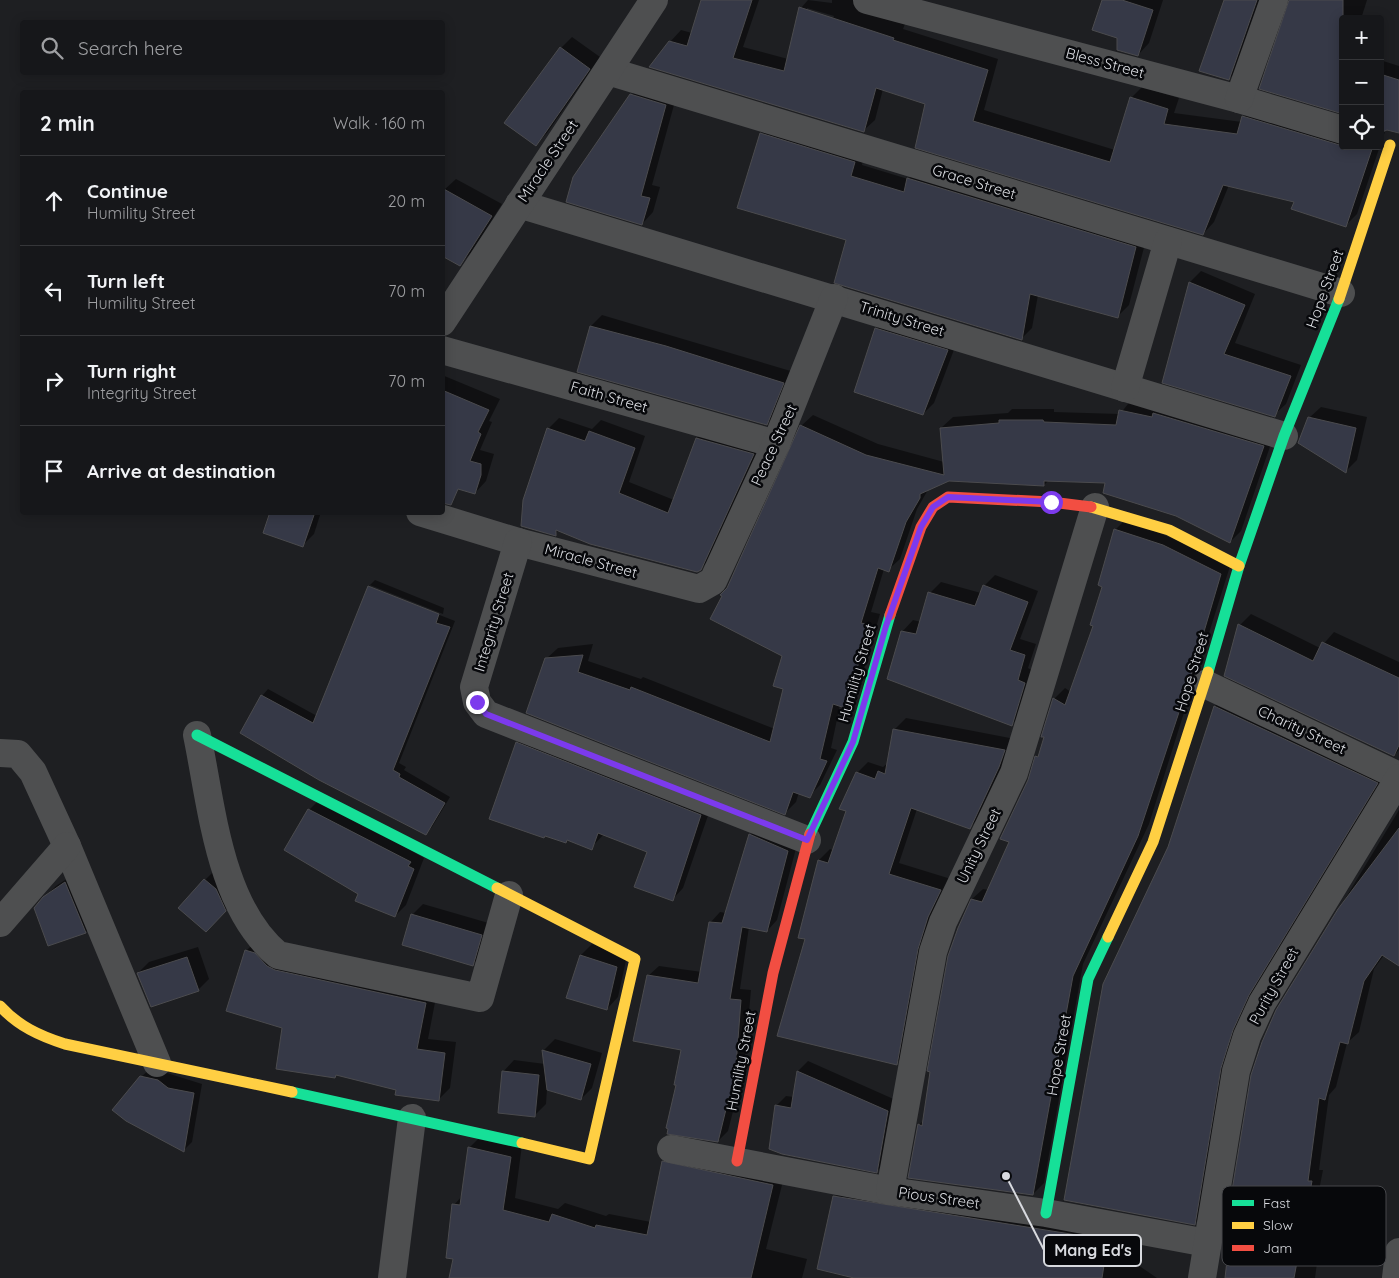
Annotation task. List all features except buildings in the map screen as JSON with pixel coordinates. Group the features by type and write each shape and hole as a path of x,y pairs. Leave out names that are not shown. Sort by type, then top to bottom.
{"street":[{"name":"Miracle Street","path":"445,317 654,0"},
{"name":"Bless Street","path":"867,0 1239,99 1339,129"},
{"path":"1239,99 1274,0"},
{"name":"Grace Street","path":"608,71 1341,293"},
{"name":"Hope Street","path":"1046,1213 1088,979 1153,842 1205,684 1239,566 1284,436 1341,293 1390,145"},
{"name":"Trinity Street","path":"519,204 1284,436"},
{"path":"1125,388 1168,241"},
{"name":"Peace Street","path":"706,587 713,582 776,444 834,298"},
{"name":"Faith Street","path":"445,351 776,444"},
{"name":"Humility Street","path":"737,1161 773,973 807,840 853,742 886,626 921,527 933,507 948,497 1051,502 1095,507 1169,530 1239,566"},
{"name":"Unity Street","path":"890,1192 933,952 943,922 1014,773 1095,507"},
{"name":"Miracle Street","path":"430,515 518,542 699,589 706,587"},
{"name":"Integrity Street","path":"518,542 474,687 477,702 486,714 807,840"},
{"name":"Charity Street","path":"1205,684 1399,777"},
{"path":"197,735 221,850 238,902 262,941 278,954 480,998 509,896"},
{"path":"0,1006 8,1016 34,1034 65,1044 412,1118 589,1159 634,959 197,735"},
{"path":"0,753 18,754 33,772 67,846 157,1063"},
{"name":"Purity Street","path":"1202,1278 1236,1071 1247,1036 1262,1003 1399,777"},
{"path":"0,923 67,846"},
{"path":"392,1278 412,1118"},
{"name":"Pious Street","path":"671,1149 890,1192 1046,1213 1207,1243"},
{"path":"1396,1278 1399,1252"}],"traffic: fast":[{"path":"1208,672 1239,566 1284,436 1339,299"},
{"path":"810,834 853,742 890,615"},
{"path":"197,735 497,888"},
{"path":"1046,1213 1088,979 1108,937"},
{"path":"292,1092 522,1143"}],"traffic: slow":[{"path":"1339,299 1390,145"},
{"path":"1091,507 1169,530 1239,566"},
{"path":"1108,937 1153,842 1208,672"},
{"path":"497,888 635,959 589,1159 522,1143"},
{"path":"0,1006 30,1030 65,1044 292,1092"}],"traffic: jam":[{"path":"890,615 921,527 933,507 948,497 1051,502 1091,507"},
{"path":"737,1161 773,973 810,834"}],"place":[{"name":"Mang Ed's","path":"1006,1176"}],"route":[{"path":"477,702 486,714 807,840 853,742 886,626 921,527 933,507 948,497 1051,502"}]}
